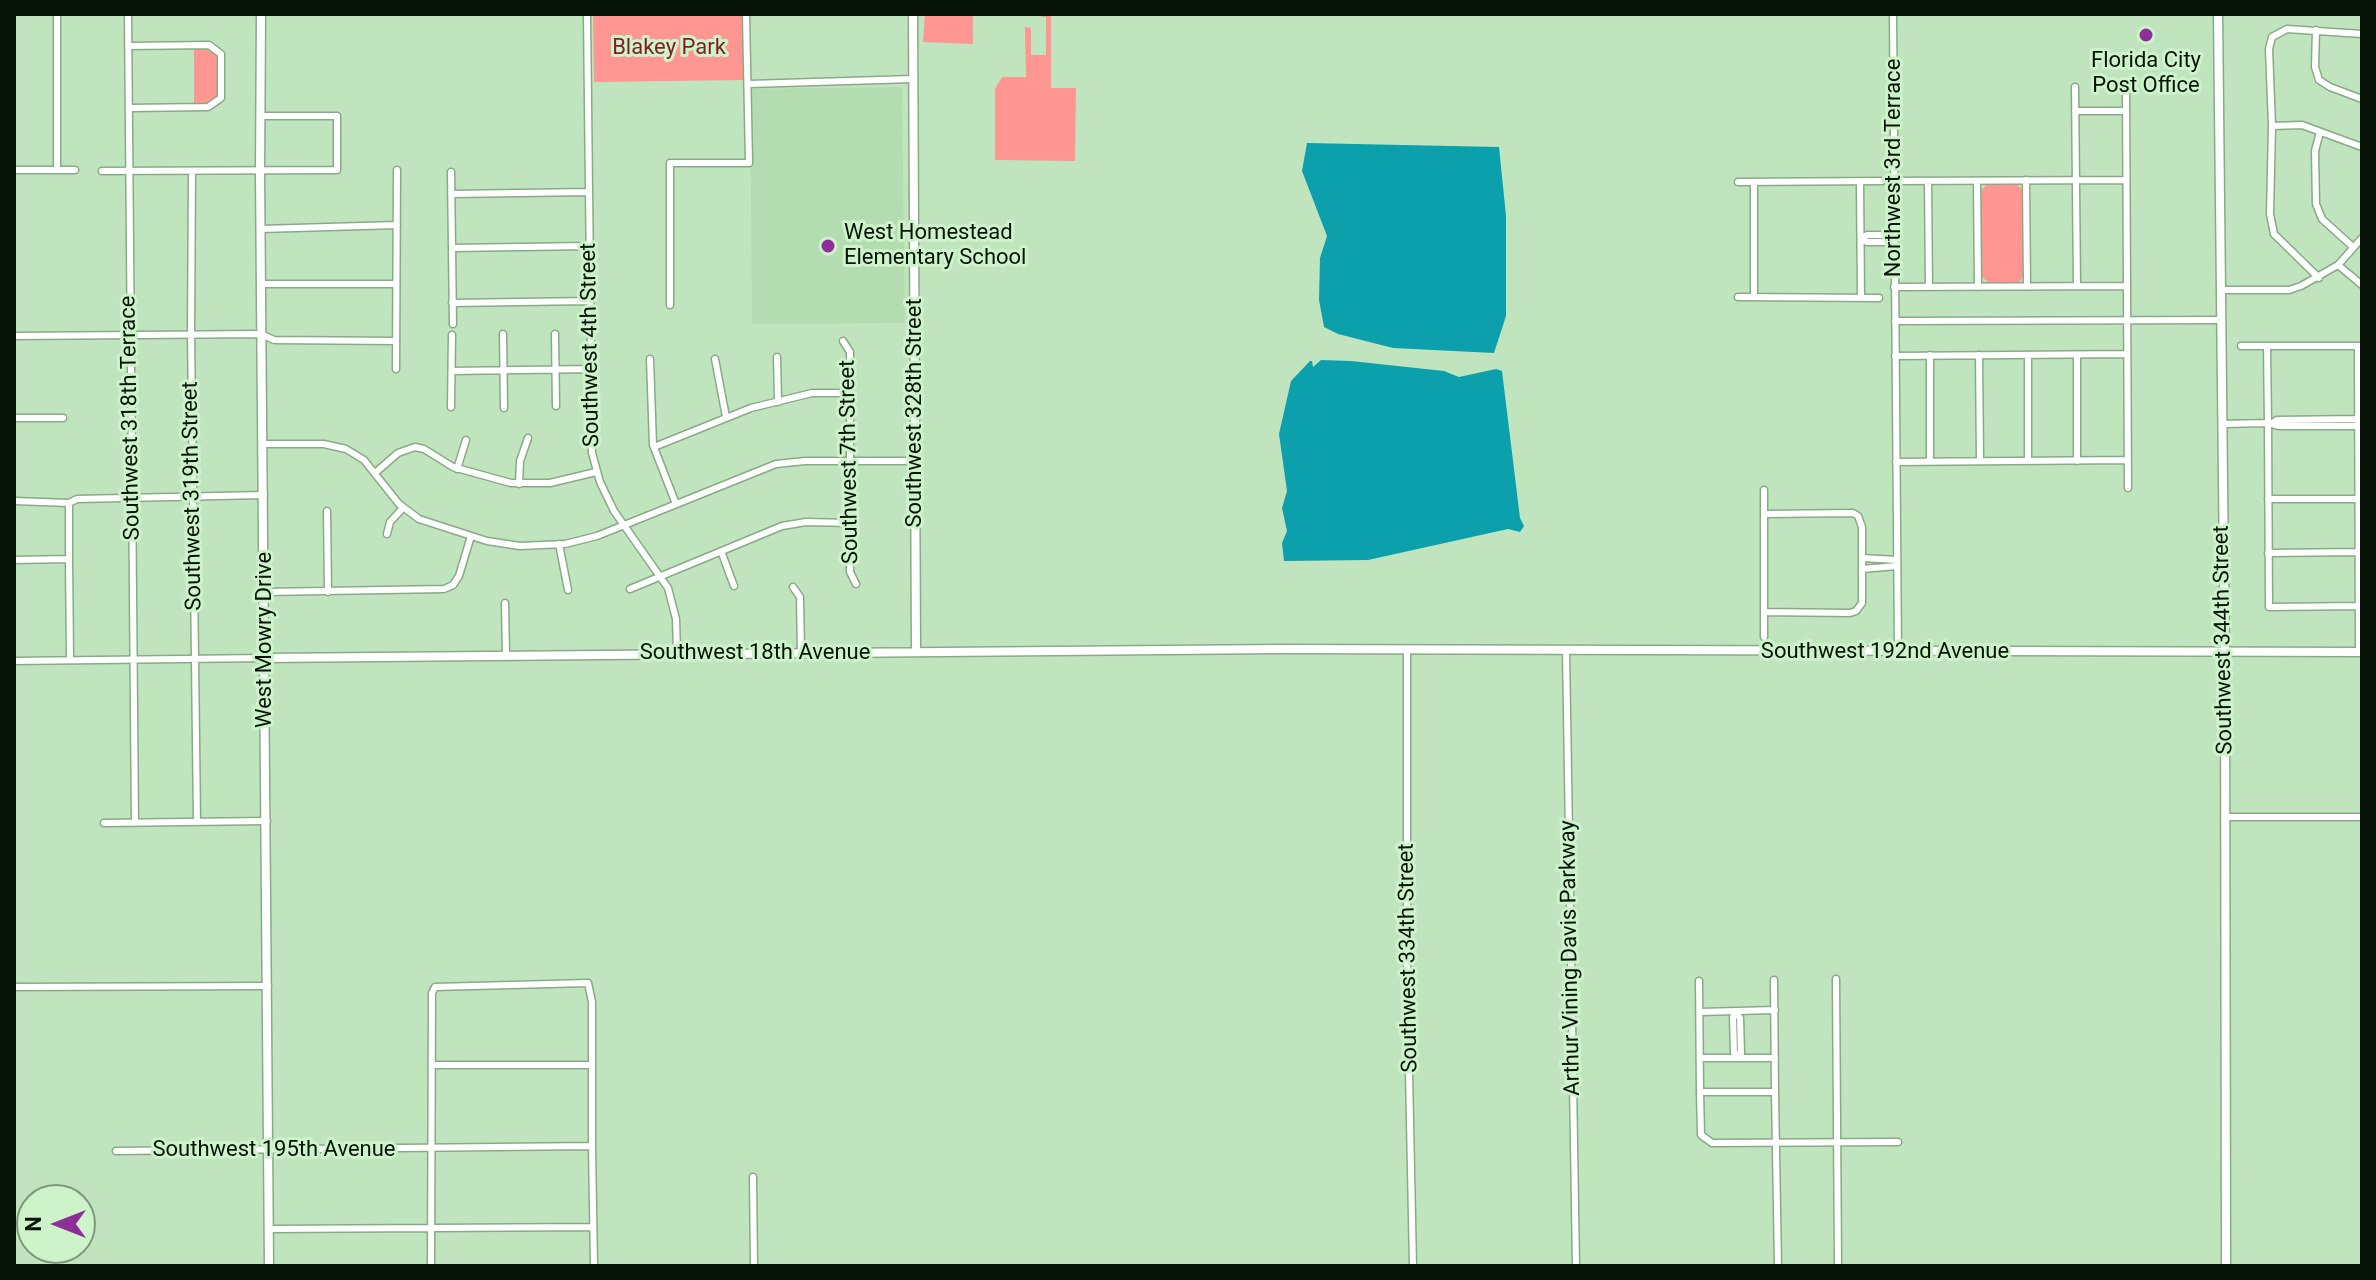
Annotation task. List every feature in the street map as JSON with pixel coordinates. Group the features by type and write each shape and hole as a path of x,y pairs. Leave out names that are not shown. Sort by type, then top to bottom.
{"street":[{"path":"57,14 57,170"},
{"name":"Southwest 318th Terrace","path":"128,14 135,823"},
{"name":"West Mowry Drive","path":"261,14 269,1266"},
{"name":"Southwest 4th Street","path":"587,14 590,435 596,472 607,499 623,526 662,576 671,595 676,613 677,653"},
{"path":"670,305 670,163 749,163 746,14"},
{"name":"Southwest 328th Street","path":"913,14 916,651"},
{"name":"Northwest 3rd Terrace","path":"1893,14 1897,563"},
{"name":"Southwest 344th Street","path":"2218,14 2226,1266"},
{"path":"2319,278 2274,234 2270,214 2272,126 2269,49 2272,37 2278,31 2287,29 2362,34"},
{"path":"2316,30 2315,67 2319,80 2362,99"},
{"path":"128,46 209,45 221,54 221,98 216,103 208,107 129,108"},
{"path":"749,84 913,79"},
{"path":"2075,87 2077,286"},
{"path":"2126,87 2128,488"},
{"path":"2075,111 2126,111"},
{"path":"102,171 337,170 337,116 261,116"},
{"path":"2272,126 2302,125 2362,147"},
{"path":"2320,132 2315,151 2316,204 2322,219 2353,247"},
{"path":"14,170 75,170"},
{"path":"396,369 397,170"},
{"name":"Southwest 319th Street","path":"192,171 197,822"},
{"path":"451,172 453,324"},
{"path":"2026,180 2027,286"},
{"path":"1893,181 2126,180"},
{"path":"1738,182 1882,181"},
{"path":"1928,181 1929,287"},
{"path":"1977,181 1978,287"},
{"path":"1754,182 1754,297"},
{"path":"1860,182 1861,298"},
{"path":"451,194 588,192"},
{"path":"260,229 397,225"},
{"path":"2221,290 2289,290 2319,278 2338,265 2362,238"},
{"path":"1861,239 1867,242 1894,239"},
{"path":"452,248 588,246"},
{"path":"2338,265 2362,285"},
{"path":"261,284 396,284"},
{"path":"1894,287 2127,286"},
{"path":"1738,297 1879,298"},
{"path":"452,303 589,301"},
{"path":"1895,321 2221,320"},
{"path":"14,336 191,333 261,334 274,340 396,341"},
{"path":"503,334 504,408"},
{"path":"555,334 556,406"},
{"path":"451,407 452,335"},
{"name":"Southwest 7th Street","path":"843,341 850,352 850,572 856,584"},
{"path":"2241,346 2360,346 2360,652"},
{"path":"2267,346 2270,423 2269,607 2359,606"},
{"path":"1895,356 2127,354"},
{"path":"1930,355 1930,461"},
{"path":"1979,355 1980,461"},
{"path":"2028,355 2028,461"},
{"path":"2077,355 2077,461"},
{"path":"777,357 778,402"},
{"path":"650,359 654,447 676,504"},
{"path":"715,359 726,417"},
{"path":"452,371 589,369"},
{"path":"654,447 726,417 778,402 812,393 850,393"},
{"path":"14,418 63,418"},
{"path":"2222,424 2270,423 2278,426 2360,422"},
{"path":"519,484 520,461 528,438"},
{"path":"457,469 466,440"},
{"path":"263,444 337,446 360,457 403,508 427,523 514,546 559,544 590,538 770,466 788,462 915,461"},
{"path":"375,473 398,453 415,447 424,449 457,469 519,484 561,482 596,472"},
{"path":"1896,462 2128,460"},
{"path":"1764,490 1764,637"},
{"path":"14,501 69,503 77,499 264,495"},
{"path":"2268,499 2359,499"},
{"path":"14,661 70,660 69,503"},
{"path":"387,534 390,522 403,508"},
{"path":"327,511 328,592"},
{"path":"1764,514 1853,513 1858,516 1862,527 1862,603 1856,611 1764,612"},
{"path":"630,589 789,524 850,523"},
{"path":"265,592 432,591 450,586 459,576 471,536"},
{"path":"559,544 568,590"},
{"path":"721,551 734,586"},
{"path":"2268,553 2360,552"},
{"path":"1862,558 1897,563"},
{"path":"1877,558 1877,569"},
{"path":"14,560 69,559"},
{"path":"1862,569 1877,569 1897,563"},
{"path":"1897,563 1898,652"},
{"path":"793,587 800,597 801,652"},
{"path":"505,603 506,655"},
{"name":"Southwest 192nd Avenue","path":"1407,649 2360,652"},
{"name":"Southwest 18th Avenue","path":"70,660 1407,649"},
{"name":"Southwest 334th Street","path":"1407,649 1407,976 1413,1266"},
{"name":"Arthur Vining Davis Parkway","path":"1566,650 1576,1266"},
{"path":"2225,817 2362,817"},
{"path":"104,823 267,821"},
{"path":"1836,979 1838,1266"},
{"path":"1774,980 1778,1266"},
{"path":"1699,981 1701,1131 1705,1140 1716,1143 1898,1142"},
{"path":"431,1266 432,993 438,985 588,983 592,1002 594,1266"},
{"path":"14,987 268,986"},
{"path":"1700,1012 1775,1010"},
{"path":"1737,1013 1733,1017 1734,1053 1737,1056"},
{"path":"1701,1058 1775,1058"},
{"path":"432,1065 592,1065"},
{"path":"1700,1092 1775,1092"},
{"name":"Southwest 195th Avenue","path":"116,1151 592,1146"},
{"path":"753,1177 754,1266"},
{"path":"269,1229 593,1227"}],"shaded area":[{"name":"West Homestead Elementary School","path":"902,87 905,323 752,324 750,89"}],"green space":[{"name":"Blakey Park","path":"593,14 743,14 744,80 594,82"},
{"path":"925,14 973,14 973,44 923,42"},
{"path":"1036,14 1051,14 1051,88 1076,88 1075,161 995,160 995,89 1002,77 1026,77 1025,27 1031,28 1031,55 1046,55 1046,17"},
{"path":"194,46 209,47 220,55 220,97 208,107 194,106"},
{"path":"2015,183 2024,191 2024,275 2019,283 1989,283 1981,276 1980,192 1987,184"}],"water":[{"path":"1307,143 1499,147 1506,216 1506,316 1494,353 1393,348 1338,334 1324,327 1319,300 1320,258 1327,236 1302,171"},
{"path":"1321,360 1444,371 1459,377 1496,369 1502,371 1520,518 1524,526 1520,532 1508,529 1368,560 1284,561 1282,543 1287,531 1282,508 1287,491 1279,434 1291,381 1310,361 1313,367"}],"place":[{"name":"Florida City Post Office","path":"2146,35"},
{"name":"West Homestead Elementary School","path":"828,246"}]}
